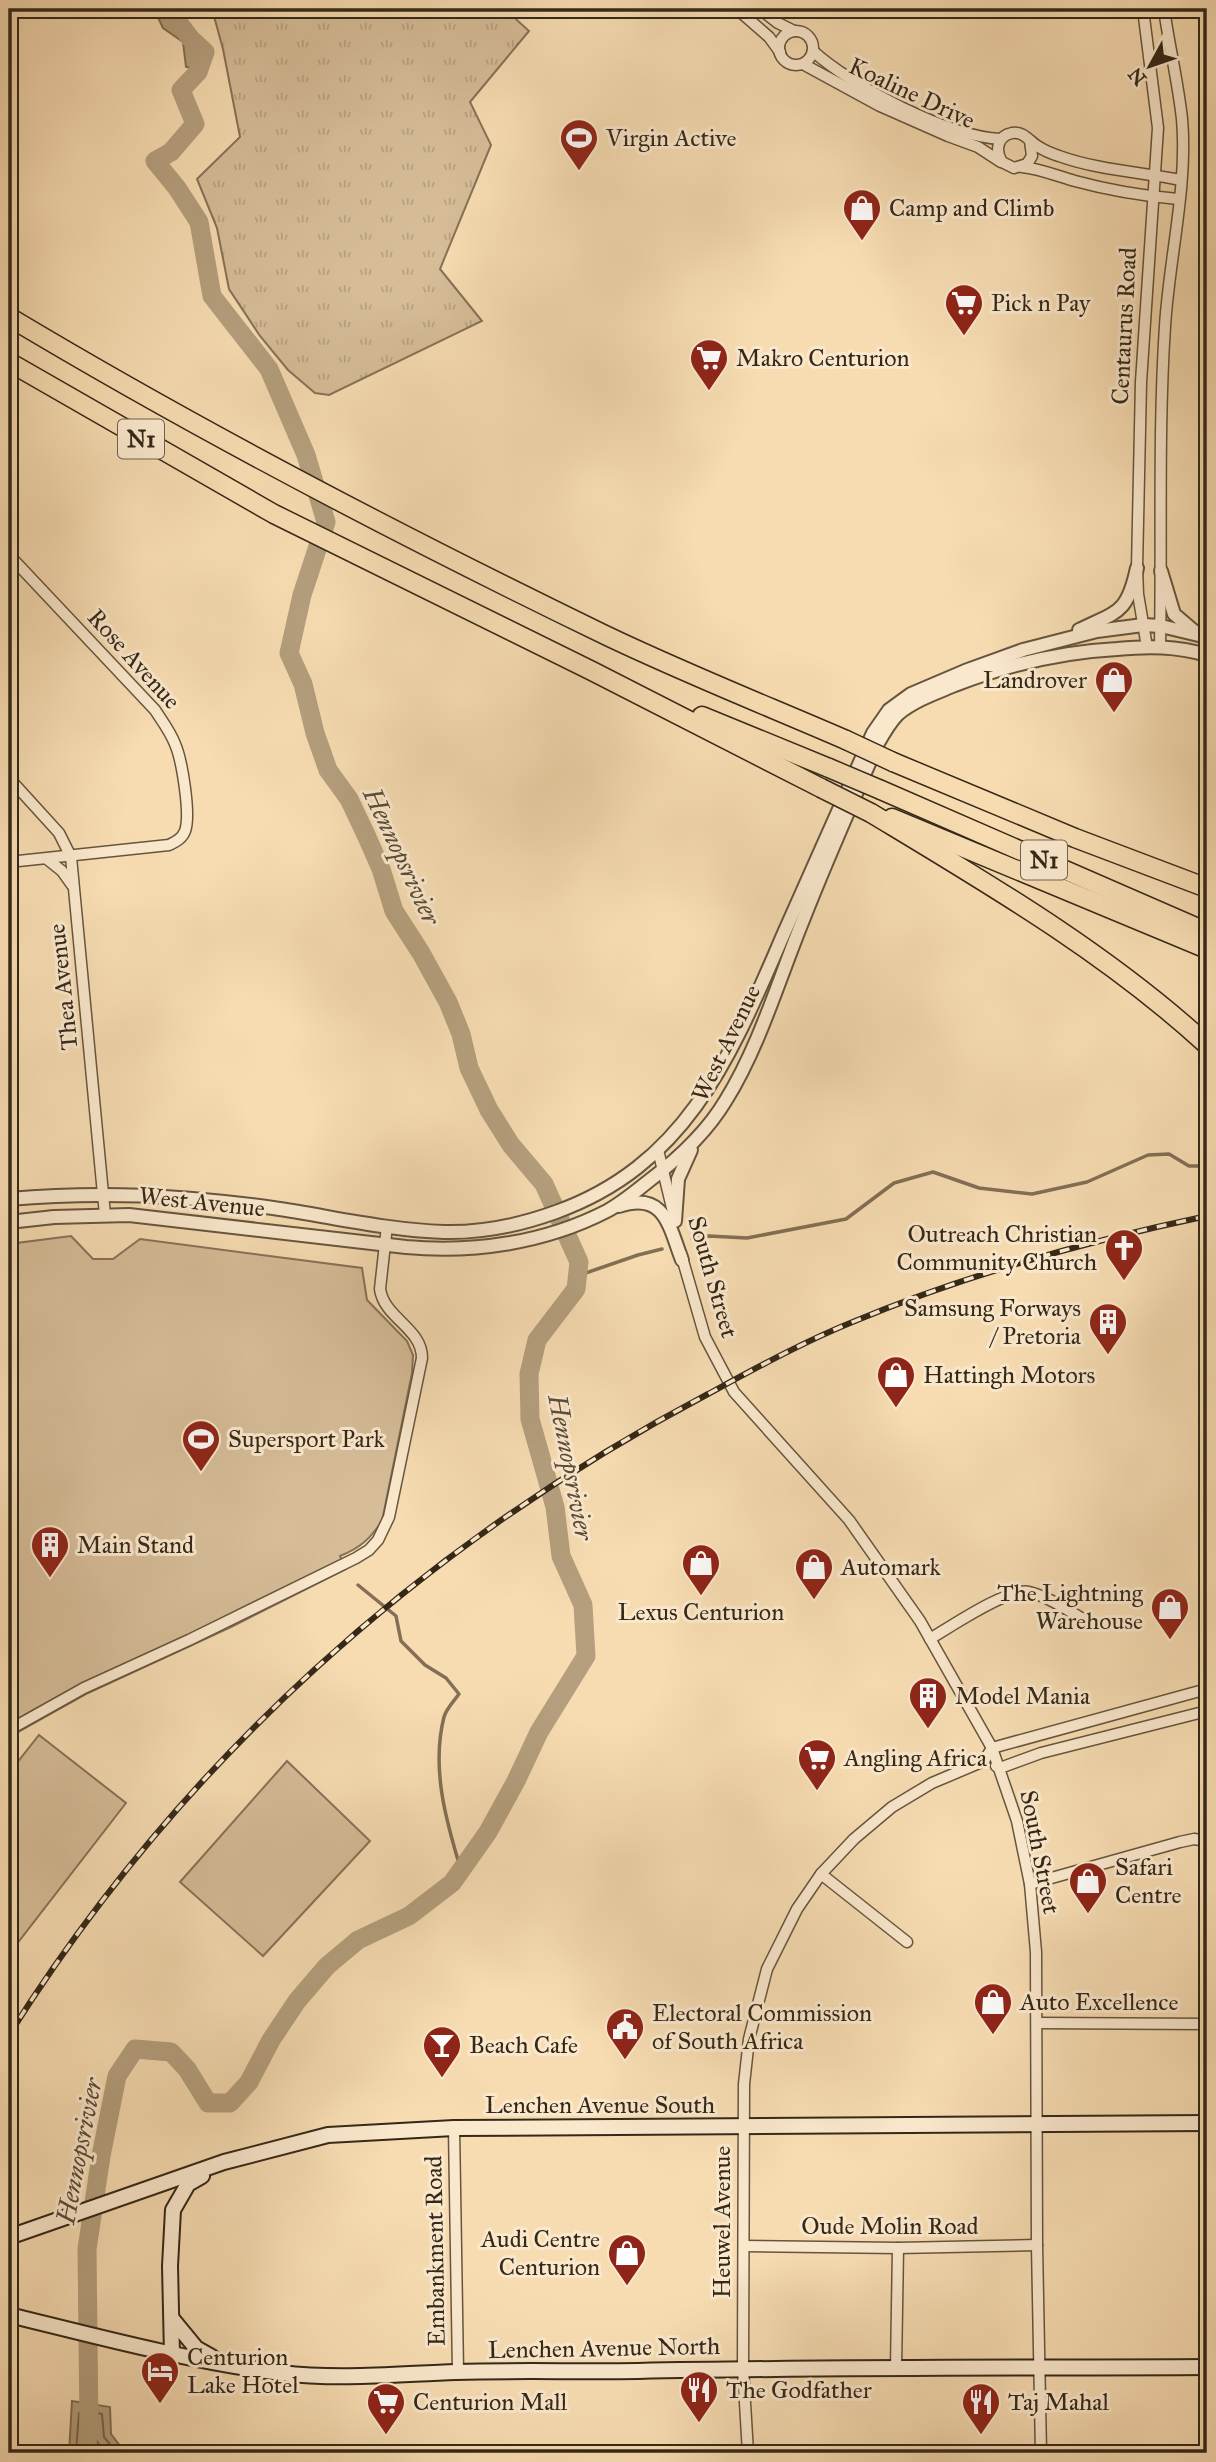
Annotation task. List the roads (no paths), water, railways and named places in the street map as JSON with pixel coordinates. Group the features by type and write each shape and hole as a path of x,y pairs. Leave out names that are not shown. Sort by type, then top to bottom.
{"highway":[{"name":"N1","path":"9,317 270,465 604,635 893,762 1207,889"},
{"name":"N1","path":"9,362 274,514 592,671 881,790 1207,932"},
{"path":"592,671 871,813 1094,955 1160,1004 1207,1045"},
{"path":"871,813 911,824 1207,949"}],"main road":[{"name":"Lenchen Avenue South","path":"9,2237 224,2162 328,2135 454,2128 1207,2123"},
{"path":"172,2354 170,2256 173,2210 188,2184 224,2162"},
{"name":"Lenchen Avenue North","path":"9,2315 119,2344 279,2372 326,2376 743,2369 1207,2367"},
{"path":"173,2320 188,2339 207,2356 242,2366"}],"street":[{"path":"737,9 769,37 787,63 803,64 813,51 808,37 778,23 760,9"},
{"name":"Centaurus Road","path":"1143,9 1158,128 1141,382 1137,568 1143,625 1154,646"},
{"name":"Centaurus Road","path":"1154,646 1161,626 1160,487 1165,325 1181,180 1182,120 1164,9"},
{"path":"780,52 784,36 794,31"},
{"name":"Koaline Drive","path":"813,51 829,66 883,97 941,124 979,136 1001,139"},
{"name":"Koaline Drive","path":"803,64 880,106 978,147 1002,162"},
{"path":"1178,199 1152,197 1077,182 1034,168 1014,168 1002,162 997,151 1005,135 1016,132 1061,157 1116,171 1155,174 1181,180"},
{"path":"1022,167 1032,156 1030,141"},
{"name":"Rose Avenue","path":"9,555 155,710 171,735 181,762 187,818 185,833 177,841 169,845 71,857"},
{"path":"1057,641 1116,612 1132,593 1137,568"},
{"path":"1161,571 1174,614 1202,635"},
{"name":"West Avenue","path":"9,1199 103,1193 205,1199 444,1232 515,1226 585,1202 623,1180 659,1150 686,1121 724,1063 880,720 901,701 921,689 1023,650 1057,641 1097,631 1143,625 1202,635"},
{"name":"West Avenue","path":"9,1222 105,1215 177,1219 437,1250 473,1249 522,1240 578,1224 609,1210 663,1170 698,1137 727,1100 745,1063 877,745 889,724 905,709 924,697 1016,664 1062,654 1154,646 1185,648 1207,655"},
{"name":"Thea Avenue","path":"9,778 59,833 71,857 105,1215"},
{"path":"9,862 71,857"},
{"path":"47,859 62,871 74,888"},
{"path":"675,1220 680,1173 698,1137"},
{"name":"South Street","path":"659,1150 682,1260 705,1337 734,1392 849,1520 930,1639 992,1748 1017,1821 1030,1884 1036,1952 1041,2453"},
{"path":"609,1210 639,1201 659,1209 665,1217 682,1260"},
{"path":"9,1730 84,1688 356,1558 378,1540 391,1513 422,1353 418,1341 381,1298 387,1226"},
{"path":"930,1639 1005,1597 1022,1591 1049,1600 1088,1622"},
{"path":"1207,1689 992,1748 984,1760 1000,1768 1041,1753 1207,1711"},
{"name":"Heuwel Avenue","path":"748,2453 743,2369 744,2084 749,2039 767,1969 797,1909 821,1874 854,1839 892,1807 932,1783 984,1760"},
{"path":"1030,1884 1180,1842 1194,1839 1207,1841"},
{"path":"821,1874 906,1942"},
{"path":"1038,2023 1207,2024"},
{"name":"Embankment Road","path":"454,2128 458,2372"},
{"name":"Oude Molin Road","path":"744,2246 898,2248 1037,2245"},
{"path":"896,2368 898,2248"}],"water":[{"path":"154,9 176,9 189,32 211,50 203,70 186,67 183,42 163,28"},
{"path":"72,2401 110,2407 111,2434 121,2447 168,2453 69,2453"}],"waterway":[{"name":"Hennopsrivier","path":"86,2453 89,2427 87,2249 117,2076 135,2049 171,2052 187,2069 208,2103 230,2103 249,2082 271,2040 297,2001 327,1966 358,1940 409,1916 452,1883 488,1832 539,1732 586,1656 583,1605 561,1556 555,1507 530,1419 529,1374 537,1340 576,1289 579,1262 544,1184 511,1145 489,1110 469,1068 461,1034 448,1002 394,911 381,869 367,837 349,799 328,770 315,733 303,684 289,653 302,595 326,522 306,455 269,369 212,296 199,222 155,161 171,152 195,124 181,90 198,72 205,52 191,39 168,9"},
{"path":"692,1239 709,1236 747,1238 846,1219 894,1183 933,1172 979,1188 1032,1194 1087,1182 1148,1155 1169,1154 1189,1166 1207,1166"},
{"path":"577,1276 662,1249"},
{"path":"358,1585 396,1616 401,1641 425,1665 446,1678 459,1694 444,1717 439,1756 442,1794 461,1870"}],"railway":[{"path":"9,2035 77,1935 151,1840 230,1752 316,1668 406,1591 502,1519 603,1454 708,1394 836,1329 941,1288 1029,1260 1207,1216"}],"place":[{"name":"Virgin Active","path":"579,172"},
{"name":"Camp and Climb","path":"862,242"},
{"name":"Pick n Pay","path":"964,337"},
{"name":"Makro Centurion","path":"709,392"},
{"name":"Landrover","path":"1114,714"},
{"name":"Outreach Christian Community Church","path":"1124,1282"},
{"name":"Samsung Forways / Pretoria","path":"1108,1356"},
{"name":"Hattingh Motors","path":"896,1409"},
{"name":"Supersport Park","path":"201,1473"},
{"name":"Main Stand","path":"50,1579"},
{"name":"Lexus Centurion","path":"701,1597"},
{"name":"Automark","path":"814,1601"},
{"name":"The Lightning Warehouse","path":"1170,1641"},
{"name":"Model Mania","path":"928,1730"},
{"name":"Angling Africa","path":"817,1792"},
{"name":"Safari Centre","path":"1088,1915"},
{"name":"Auto Excellence","path":"993,2036"},
{"name":"Electoral Commission of South Africa","path":"625,2061"},
{"name":"Beach Cafe","path":"442,2079"},
{"name":"Audi Centre Centurion","path":"627,2287"},
{"name":"Centurion Lake Hotel","path":"160,2405"},
{"name":"The Godfather","path":"699,2424"},
{"name":"Centurion Mall","path":"386,2436"},
{"name":"Taj Mahal","path":"981,2436"}]}
